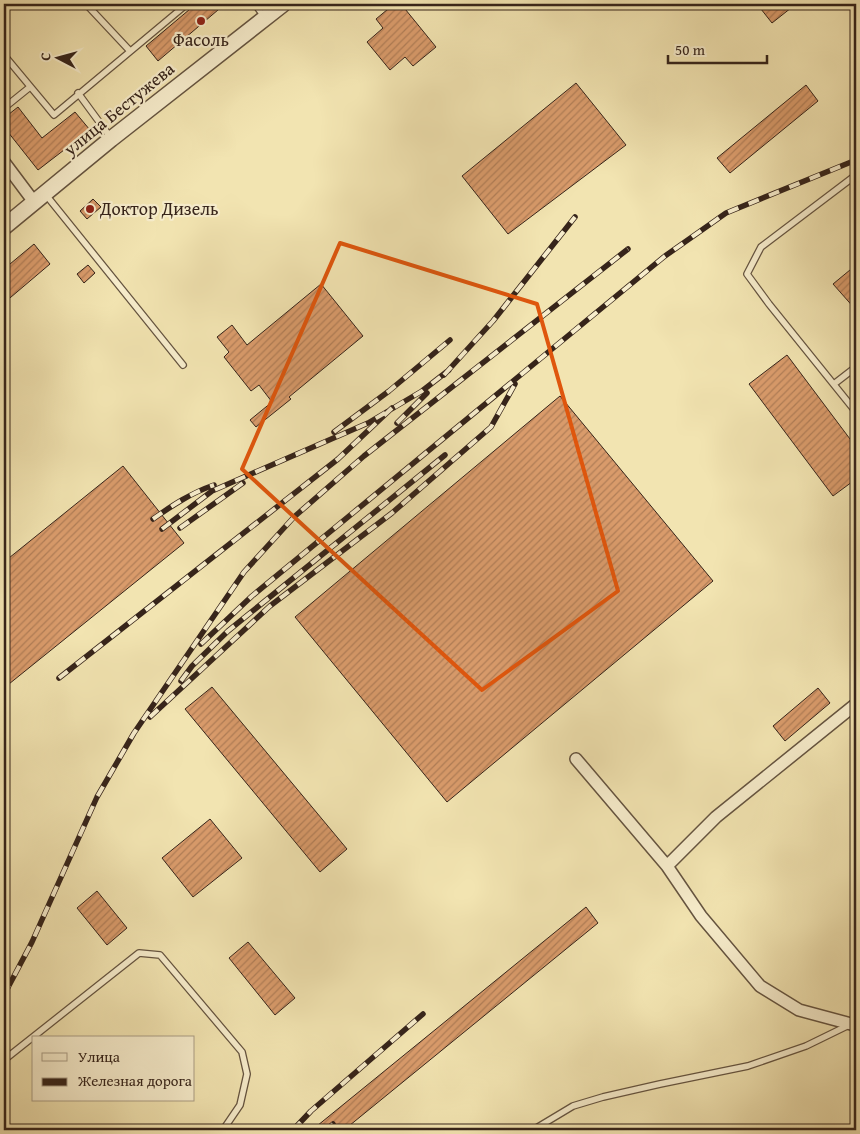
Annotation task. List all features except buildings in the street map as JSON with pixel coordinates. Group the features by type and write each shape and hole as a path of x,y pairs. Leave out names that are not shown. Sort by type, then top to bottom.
{"street":[{"name":"улица Бестужева","path":"4,227 111,139 283,4"},
{"path":"4,162 39,198"},
{"path":"667,866 716,817 856,704"},
{"path":"576,759 667,866 701,916 760,986 799,1010 854,1023"}],"lane":[{"path":"86,4 130,51"},
{"path":"4,55 54,115 78,93 187,4"},
{"path":"255,4 265,18"},
{"path":"4,108 30,87"},
{"path":"78,93 111,139"},
{"path":"856,175 761,247 747,274 856,412"},
{"path":"39,198 183,365"},
{"path":"834,384 856,367"},
{"path":"35,1036 140,953 160,955 242,1052 247,1074 240,1105 223,1130"},
{"path":"533,1130 572,1106 660,1084 748,1066 806,1046 854,1023"},
{"path":"4,1060 32,1038"}],"highlighted area":[{"path":"340,243 537,304 618,591 482,690 242,469"}],"railway":[{"path":"201,644 252,596 665,256 726,213 856,160"},
{"path":"444,375 493,321 575,217"},
{"path":"4,995 32,942 97,797 134,733 244,572 294,517 364,456 628,249"},
{"path":"334,432 389,391 450,340"},
{"path":"162,529 212,491 368,423 422,391 449,370"},
{"path":"150,717 270,606 392,513 491,427 515,384"},
{"path":"397,423 427,393"},
{"path":"59,678 338,459 392,408"},
{"path":"181,681 192,666 228,631 445,455"},
{"path":"180,528 243,483"},
{"path":"153,519 182,500 214,485"},
{"path":"293,1130 311,1111 423,1014"},
{"path":"326,1130 333,1124"}],"place":[{"name":"Фасоль","path":"201,21"},
{"name":"Доктор Дизель","path":"90,209"}]}
